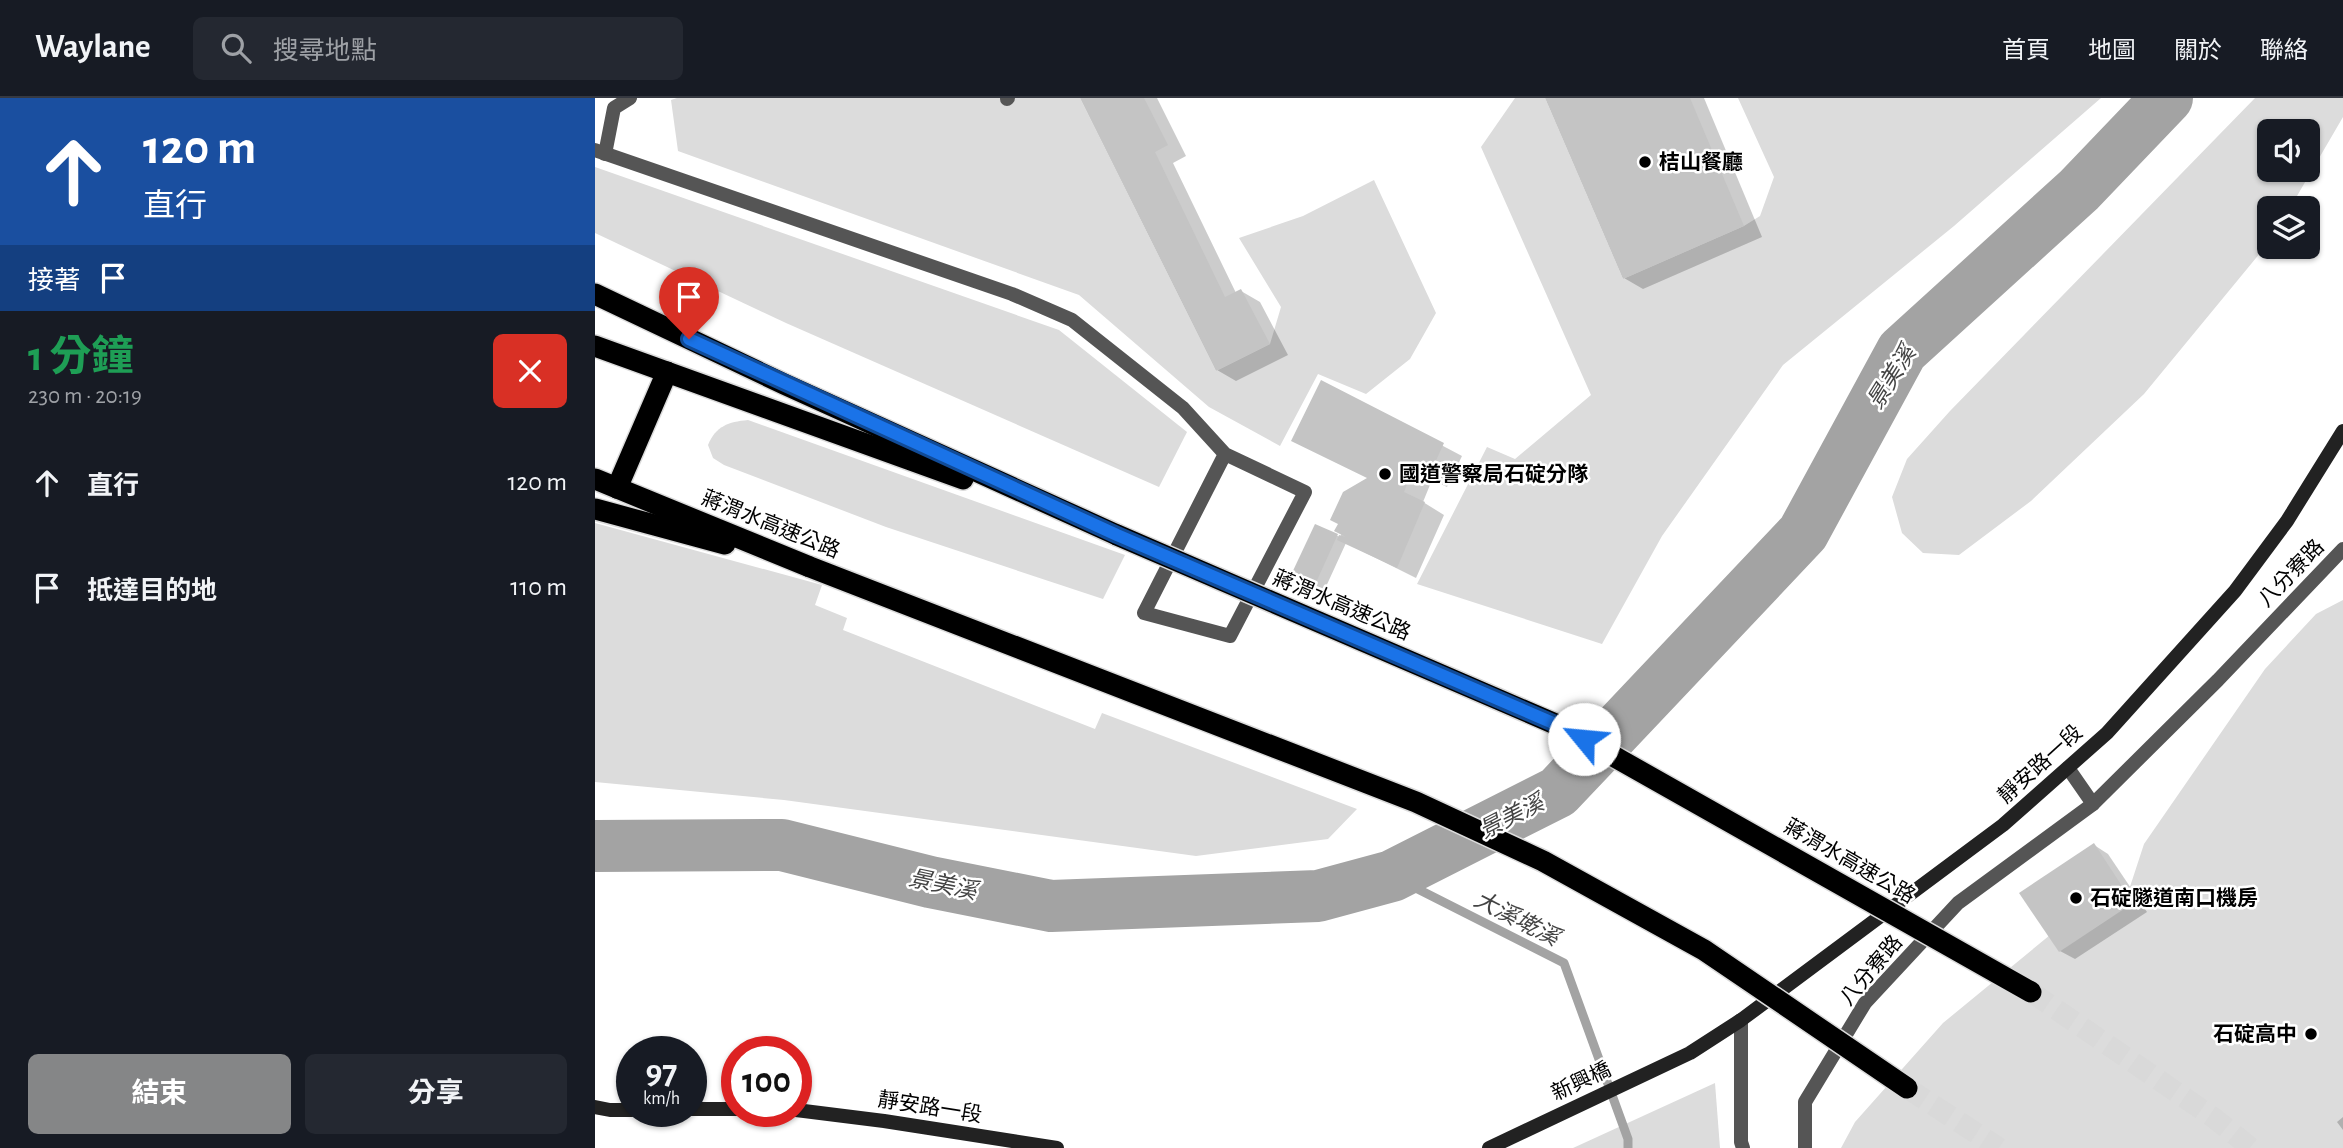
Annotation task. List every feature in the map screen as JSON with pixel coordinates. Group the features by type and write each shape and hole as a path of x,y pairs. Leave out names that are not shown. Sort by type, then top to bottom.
{"highway":[{"path":"595,294 784,384 1117,535"},
{"name":"蔣渭水高速公路","path":"595,346 1117,535 1560,726 2031,992"},
{"path":"617,488 667,372"},
{"name":"蔣渭水高速公路","path":"595,479 810,567 1416,802 1543,861 1703,950 1907,1088"},
{"path":"595,509 810,567"}],"main road":[{"name":"靜安路一段","path":"1691,1053 1741,1020 1993,834 2107,733 2235,591 2287,521 2343,431"},
{"name":"新興橋","path":"1489,1148 1691,1053"},
{"path":"595,1107 616,1110"},
{"name":"靜安路一段","path":"812,1112 1057,1148"}],"street":[{"path":"630,98 614,108 600,152 1011,294 1072,320 1183,408 1225,454 1305,492 1230,636 1144,613 1225,454"},
{"name":"八分寮路","path":"1805,1148 1805,1102 1865,1003 1958,903 2093,804 2218,680 2343,549"},
{"path":"2068,768 2093,804"},
{"path":"1741,1020 1743,1148"}],"shaded area":[{"path":"1080,98 1216,371 1270,344 1281,307 1239,238 1303,216 1374,180 1436,313 1410,359 1366,394 1318,374 1280,446 1209,407 1079,295 678,151 671,100"},
{"path":"1515,98 1545,98 1623,279 1744,226 1760,216 1774,177 1738,98 2101,98 1954,226 1783,365 1662,536 1602,644 1417,584 1487,447 1515,459 1591,395 1481,147"},
{"path":"2255,98 2343,98 2343,117 2320,156 2320,119 2257,119 2257,182 2305,182 2297,196 2257,196 2257,257 2144,394 2031,501 1959,555 1923,553 1902,533 1892,497 1907,459 1950,411"},
{"path":"595,167 1059,330 1187,432 1159,487 786,323 595,233"},
{"path":"748,420 1125,555 1103,599 886,527 724,465 713,458 708,445 715,433 734,422"},
{"path":"595,523 822,585 815,605 847,618 843,630 1095,729 1102,713 1357,809 1328,839 1196,856 784,800 595,782"},
{"path":"2343,600 2343,1148 1841,1148 1855,1122 1943,1023 2061,926 2125,902 2144,844 2265,669 2316,614"},
{"path":"1715,1083 1720,1148 1573,1148"}],"building":[{"path":"1080,98 1144,98 1168,145 1155,152 1225,297 1241,289 1270,344 1216,371"},
{"name":"桔山餐廳","path":"1545,98 1690,98 1744,226 1623,279"},
{"name":"國道警察局石碇分隊","path":"1321,380 1444,443 1428,478 1412,471 1404,492 1425,502 1397,568 1337,540 1339,535 1346,537 1334,531 1338,524 1330,520 1343,492 1367,478 1291,441"},
{"path":"1315,524 1338,534 1314,587 1291,575"},
{"name":"石碇隧道南口機房","path":"2094,843 2133,903 2059,952 2019,893"}],"waterway":[{"name":"景美溪","path":"595,846 782,845 930,882 1051,906 1318,896 1392,876 1558,792 1803,533 1902,351 2079,190 2167,98"},
{"name":"大溪墘溪","path":"1392,876 1564,963 1628,1139 1628,1148"}],"tunnel":[{"path":"2031,992 2214,1118 2251,1148"},
{"path":"1907,1088 1999,1148"}],"place":[{"name":"桔山餐廳","path":"1645,162"},
{"name":"國道警察局石碇分隊","path":"1385,474"},
{"name":"石碇隧道南口機房","path":"2076,898"},
{"name":"石碇高中","path":"2311,1034"}],"route":[{"path":"689,339 1117,535 1560,726 1584,739"}]}
